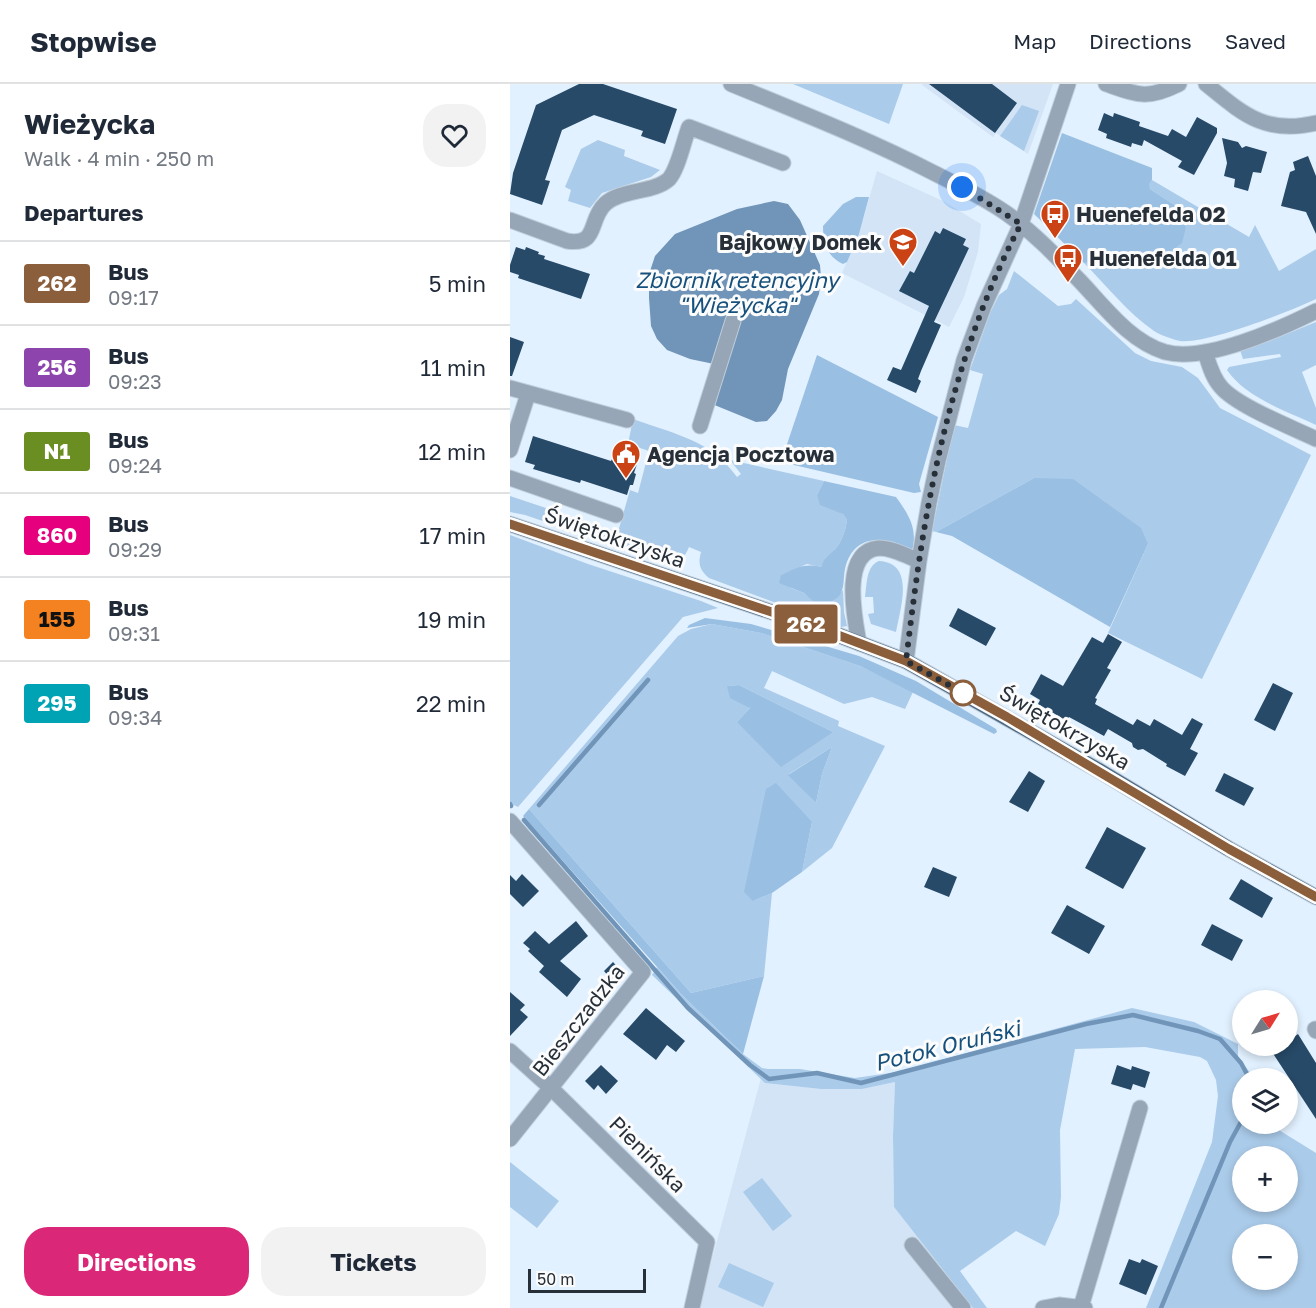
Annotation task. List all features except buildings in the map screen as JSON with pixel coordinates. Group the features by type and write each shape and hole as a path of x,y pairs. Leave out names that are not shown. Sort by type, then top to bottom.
{"main road":[{"name":"Świętokrzyska","path":"510,524 906,661 1007,717 1229,849 1316,897"}],"street":[{"path":"731,84 904,158 962,187 1021,224 1037,237 1134,336 1168,352 1193,355 1245,341 1316,311"},
{"path":"906,661 919,561 938,460 964,360 984,306 1021,224 1068,84"},
{"path":"1106,84 1140,96 1163,92 1179,84"},
{"path":"1206,84 1244,115 1270,126 1301,127 1316,123"},
{"path":"510,220 567,241 584,240 590,235 605,204 613,198 663,183 670,178 689,127 783,163"},
{"path":"700,426 733,321"},
{"path":"1205,352 1210,369 1221,387 1247,406 1316,439"},
{"path":"510,388 627,420"},
{"path":"510,450 528,394"},
{"path":"510,478 616,515"},
{"path":"859,643 853,606 853,581 860,559 869,551 878,548 889,549 919,561"},
{"name":"Bieszczadzka","path":"510,821 643,972 510,1139"},
{"name":"Pienińska","path":"510,1051 552,1089 707,1242 692,1308"},
{"path":"1043,1308 1059,1305 1083,1307 1140,1108"},
{"path":"912,1245 963,1308"}],"shaded area":[{"path":"793,84 903,84 889,124"},
{"path":"923,84 1053,84 1028,154 996,133 993,137"},
{"path":"1022,105 1039,111 1024,151 1000,136"},
{"path":"1062,133 1152,168 1150,189 1176,206 1186,227 1182,243 1163,257 1084,263 1034,214"},
{"path":"598,140 625,150 624,156 660,170 651,177 602,193 590,208 568,201 571,190 565,187 581,149"},
{"name":"Bajkowy Domek","path":"877,171 943,201 981,224 978,252 964,297 949,327 842,273 859,234"},
{"path":"1152,180 1249,237 1255,225 1279,271 1316,249 1316,299 1269,319 1227,333 1192,341 1180,341 1166,337 1144,324 1084,263 1163,257 1186,227 1176,206 1150,189 1148,184"},
{"path":"856,197 869,197 859,234 847,262 843,264 833,257 827,248 823,226 843,204"},
{"path":"1014,271 1058,306 1071,304 1076,299 1135,353 1151,361 1182,367 1198,378 1220,408 1311,455 1202,679 1108,633 1148,544 1034,478 936,532 932,531 954,425 968,428 983,374 970,370 990,313 999,295 1007,289"},
{"path":"1316,322 1316,365 1302,372 1316,408 1316,425 1256,396 1235,380 1227,370 1229,367 1281,357 1280,354 1243,359 1240,350 1267,342"},
{"path":"817,355 938,417 919,484 921,492 914,493 781,462"},
{"path":"633,419 680,435 703,446 723,461 737,477 741,474 730,460 824,481 817,495 843,514 847,520 842,538 821,567 807,564 781,575 791,588 804,593 818,605 832,600 843,590 847,626 841,627 709,578 700,566 701,552 689,547 681,560 667,563 510,512 510,496 618,532 630,490 638,493 649,451 628,444"},
{"path":"1034,478 1073,479 1141,528 1148,544 1110,627 952,536 936,532"},
{"path":"824,481 896,497 911,522 914,543 912,551 881,540 863,543 849,557 839,596 834,600 817,605 804,593 779,583 781,575 796,568 821,567 825,558 836,548 842,538 847,520 843,514 820,505 817,495"},
{"path":"510,535 718,608 683,617 518,807 514,805 510,808"},
{"path":"879,561 891,564 902,578 902,600 896,632 871,624 868,614 874,613 873,597 865,597 868,576 872,567"},
{"path":"705,618 751,624 859,656 916,681 996,729 997,732 994,734 860,666 761,633 712,624 687,628"},
{"path":"712,624 761,633 860,666 913,692 905,709 872,697 844,704 772,671 764,688 839,721 838,726 885,746 832,848 802,872 812,822 753,901 772,893 764,976 691,993 529,809 678,636 691,629","holes":["739,685 833,732 737,722 750,708 727,686","832,747 822,774 816,803 789,774"]},
{"path":"739,685 833,732 781,767 737,722 750,708 730,698 727,686"},
{"path":"832,747 822,774 816,803 788,775"},
{"path":"776,783 812,822 802,872 772,893 753,901 744,892 766,789"},
{"path":"529,809 691,993 764,976 743,1054 682,995 523,816"},
{"path":"657,967 682,995 743,1054 762,1068 800,1069 855,1078 897,1072 1132,1008 1194,1022 1232,1041 1232,1056 1238,1056 1246,1068 1232,1068 1232,1134 1285,1134 1316,1153 1316,1308 1146,1308 1212,1142 1218,1096 1216,1080 1207,1061 1200,1057 1145,1047 1075,1049 1060,1130 1059,1214 1045,1246 1016,1231 960,1271 987,1308 973,1308 894,1207 895,1082 862,1089 821,1089 765,1083 652,975"},
{"path":"761,1078 765,1083 821,1089 862,1089 895,1082 894,1207 973,1308 699,1308"},
{"path":"510,1162 559,1201 537,1228 510,1207"},
{"path":"762,1178 792,1216 773,1231 743,1192"},
{"path":"729,1263 774,1283 763,1307 718,1287"}],"water":[{"name":"Zbiornik retencyjny \"Wieżycka\"","path":"774,201 788,204 800,220 820,265 821,278 819,294 788,369 782,400 767,421 756,422 712,404 714,364 690,359 667,350 657,339 651,326 649,274 655,256 675,234 737,209"}],"waterway":[{"path":"539,805 648,680"},
{"name":"Potok Oruński","path":"524,820 688,1008 750,1065 769,1079 817,1073 861,1083 1086,1024 1133,1015 1198,1031 1220,1039 1244,1068"},
{"name":"Potok Oruński","path":"1161,1308 1234,1134"}],"bus line":[{"name":"262","path":"510,524 822,629 906,661 1007,717 1229,849 1316,897"}],"place":[{"name":"Huenefelda 02","path":"1055,240"},
{"name":"Bajkowy Domek","path":"903,268"},
{"name":"Huenefelda 01","path":"1068,284"},
{"name":"Agencja Pocztowa","path":"626,480"}],"route":[{"path":"962,187 1021,224 984,306 964,360 929,503 906,661 963,693"}]}
